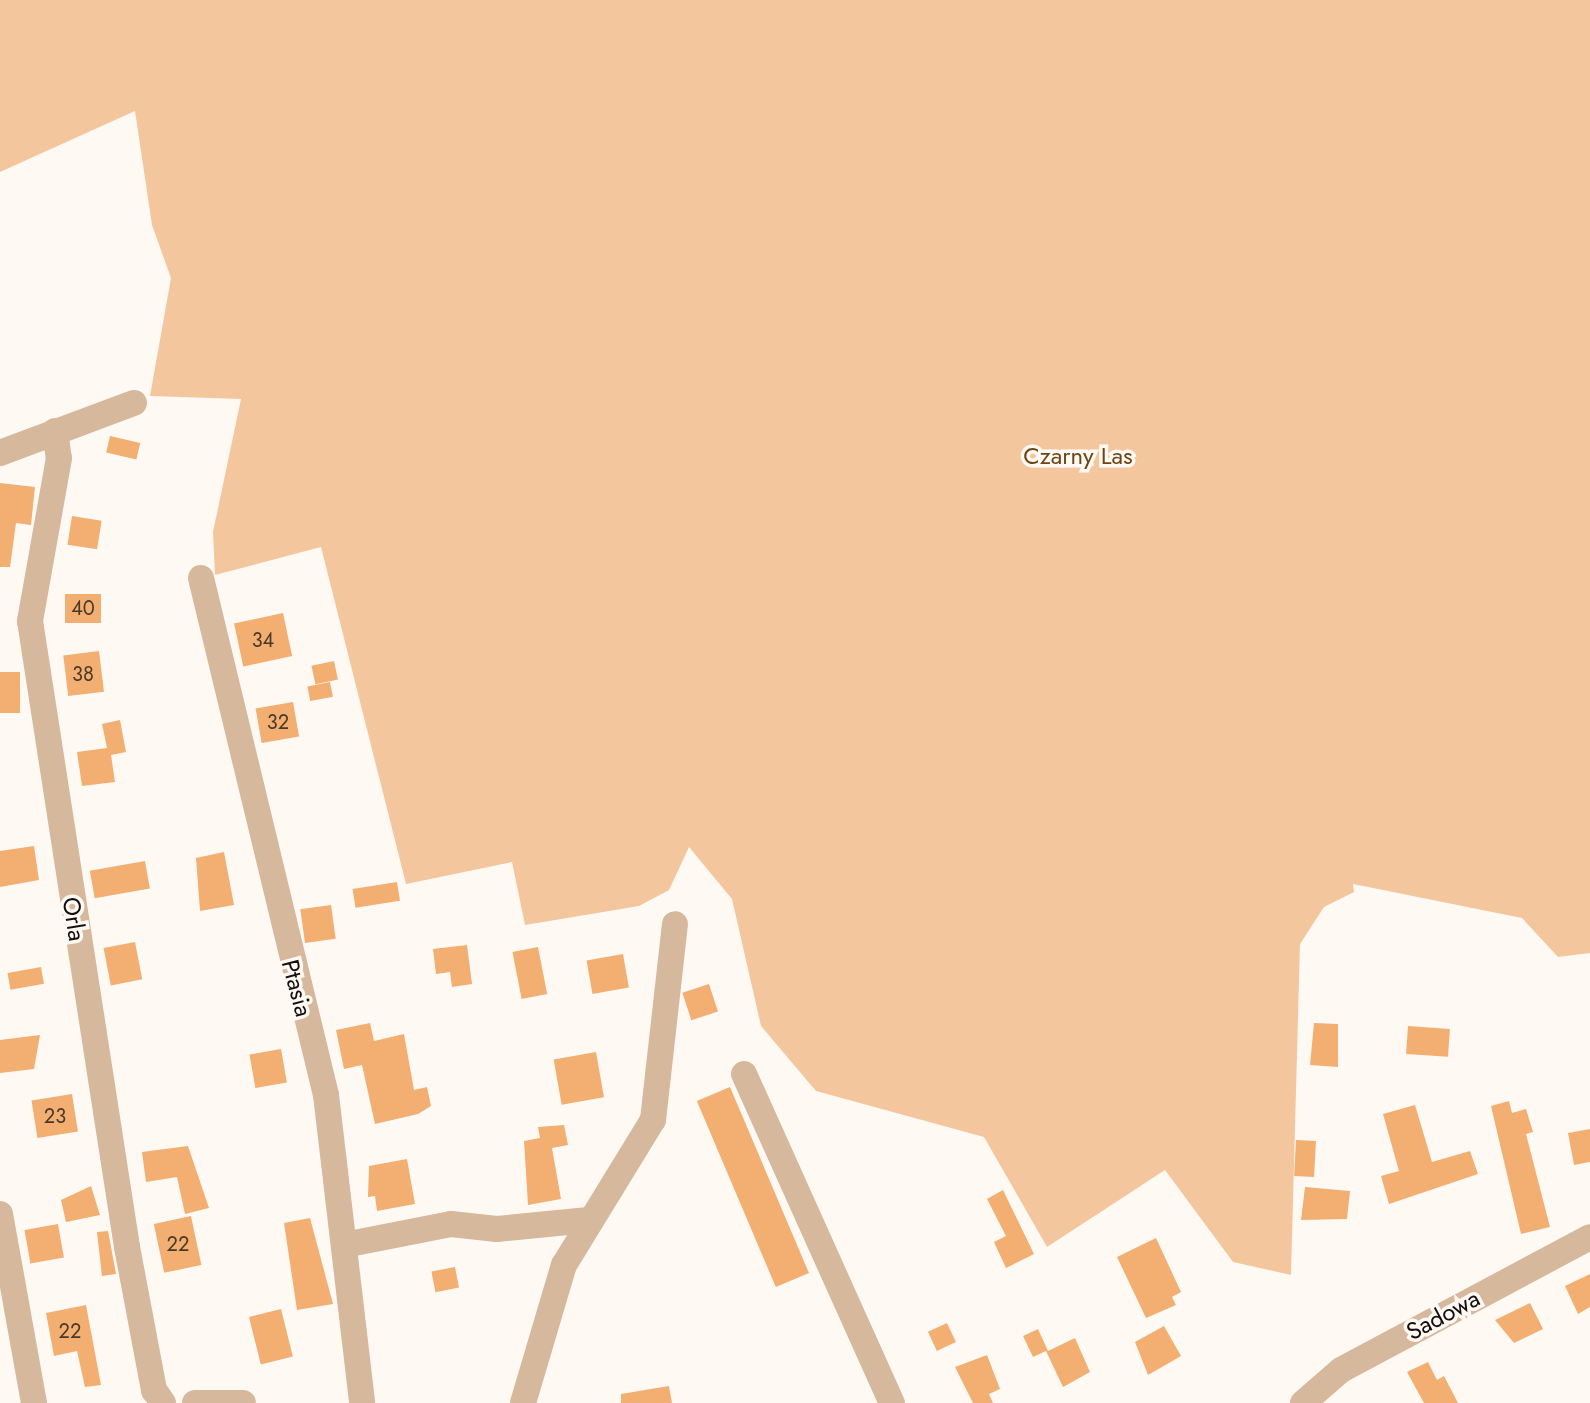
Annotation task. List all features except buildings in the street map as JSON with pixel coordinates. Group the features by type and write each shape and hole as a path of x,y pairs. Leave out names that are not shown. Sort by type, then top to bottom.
{"street":[{"path":"0,453 134,403"},
{"name":"Orla","path":"55,431 59,458 30,621 127,1247 154,1390 163,1403"},
{"name":"Ptasia","path":"201,578 326,1095 362,1403"},
{"path":"523,1403 556,1283 589,1220 653,1120 675,924"},
{"path":"744,1074 892,1403"},
{"path":"0,1214 34,1403"},
{"path":"344,1245 451,1224 497,1229 589,1220"},
{"name":"Sadowa","path":"1303,1403 1341,1370 1590,1237"},
{"path":"195,1403 243,1403"}],"green space":[{"name":"Czarny Las","path":"0,0 1590,0 1590,953 1558,957 1522,918 1353,884 1354,892 1324,907 1300,944 1291,1275 1233,1262 1165,1170 1047,1247 984,1137 816,1091 761,1026 732,899 689,847 669,890 639,906 525,925 512,862 406,884 321,547 215,575 213,532 241,399 150,396 171,278 152,225 135,111 0,172"}]}
